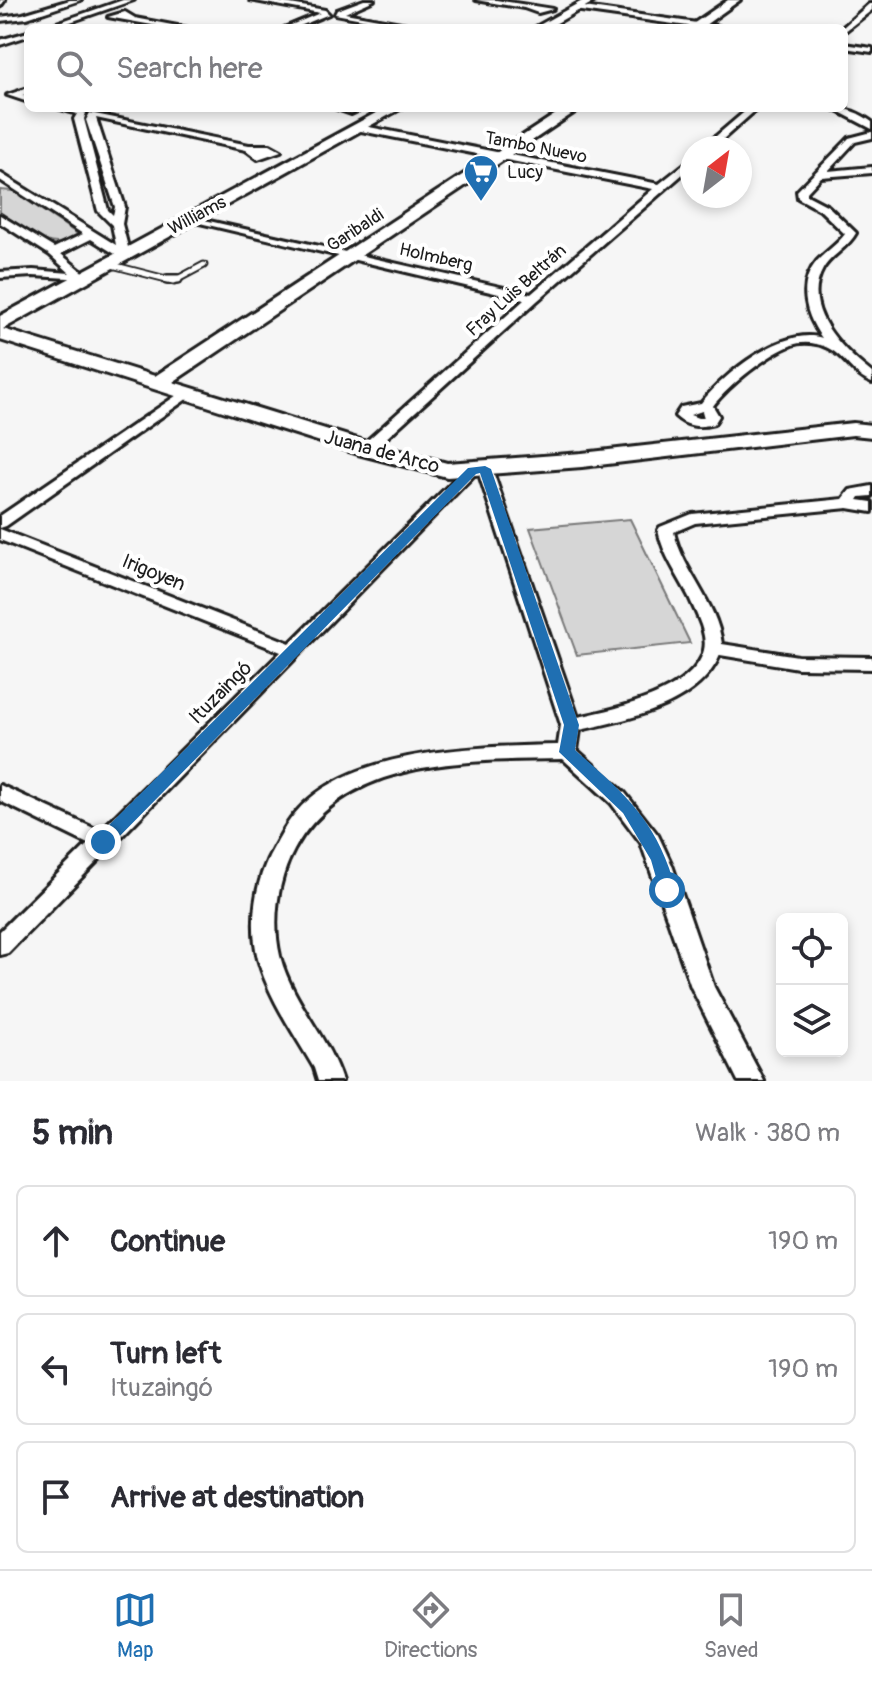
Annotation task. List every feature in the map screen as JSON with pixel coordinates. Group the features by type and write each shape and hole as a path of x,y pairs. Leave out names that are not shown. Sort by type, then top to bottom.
{"street":[{"path":"0,18 37,13 48,4 77,0"},
{"path":"58,24 130,0"},
{"path":"254,0 400,24"},
{"path":"310,24 358,0"},
{"path":"300,24 370,0"},
{"path":"480,0 527,7"},
{"path":"547,24 592,0"},
{"path":"699,24 735,0"},
{"path":"848,27 872,6"},
{"path":"577,8 683,24"},
{"path":"132,19 161,24"},
{"path":"0,43 24,35"},
{"path":"848,47 872,50"},
{"path":"24,92 11,95 24,97"},
{"name":"Williams","path":"0,324 388,112"},
{"name":"Garibaldi","path":"157,384 568,112"},
{"path":"721,136 749,112"},
{"path":"706,406 729,381 790,341 808,316 816,271 851,233 824,208 802,196 802,191 852,140 871,132 857,116 846,112"},
{"path":"89,113 120,207 117,224 124,255"},
{"path":"117,224 103,211 81,137 79,119 89,113 249,148"},
{"name":"Tambo Nuevo","path":"359,128 661,188"},
{"path":"822,174 872,170"},
{"name":"Fray Luis Beltrán","path":"366,449 533,298 680,171"},
{"path":"0,176 6,184 124,255"},
{"path":"0,218 54,253 82,277"},
{"name":"Holmberg","path":"191,218 533,298"},
{"path":"54,253 91,234"},
{"path":"0,275 82,277"},
{"path":"0,282 58,276"},
{"path":"812,303 816,319 834,346 872,379"},
{"name":"Juana de Arco","path":"0,334 432,468 479,470 853,429 872,431"},
{"path":"790,341 813,339 834,346"},
{"path":"0,523 186,393"},
{"path":"479,470 571,725 567,752"},
{"name":"Ituzaingó","path":"0,946 292,650 479,470"},
{"path":"848,503 855,493 872,491"},
{"path":"571,725 616,716 652,703 698,676 714,648 704,614 667,541 666,530 692,519 848,503 872,507"},
{"name":"Irigoyen","path":"0,534 292,650"},
{"path":"714,648 798,662 869,668"},
{"path":"330,1081 325,1065 277,979 268,955 270,879 296,823 336,791 393,767 423,760 466,756 567,752 629,808 646,832 659,859 701,983 723,1032 752,1081"},
{"path":"0,792 103,842"}],"lane":[{"path":"107,264 174,281 204,265"}],"shaded area":[{"path":"0,190 13,191 79,235 58,243 38,238 0,212"},
{"path":"630,519 690,643 577,655 530,528"}],"place":[{"name":"Lucy","path":"481,203"}],"route":[{"path":"103,842 472,470 485,469 571,725 567,752 629,808 646,832 659,859 667,890"}]}
